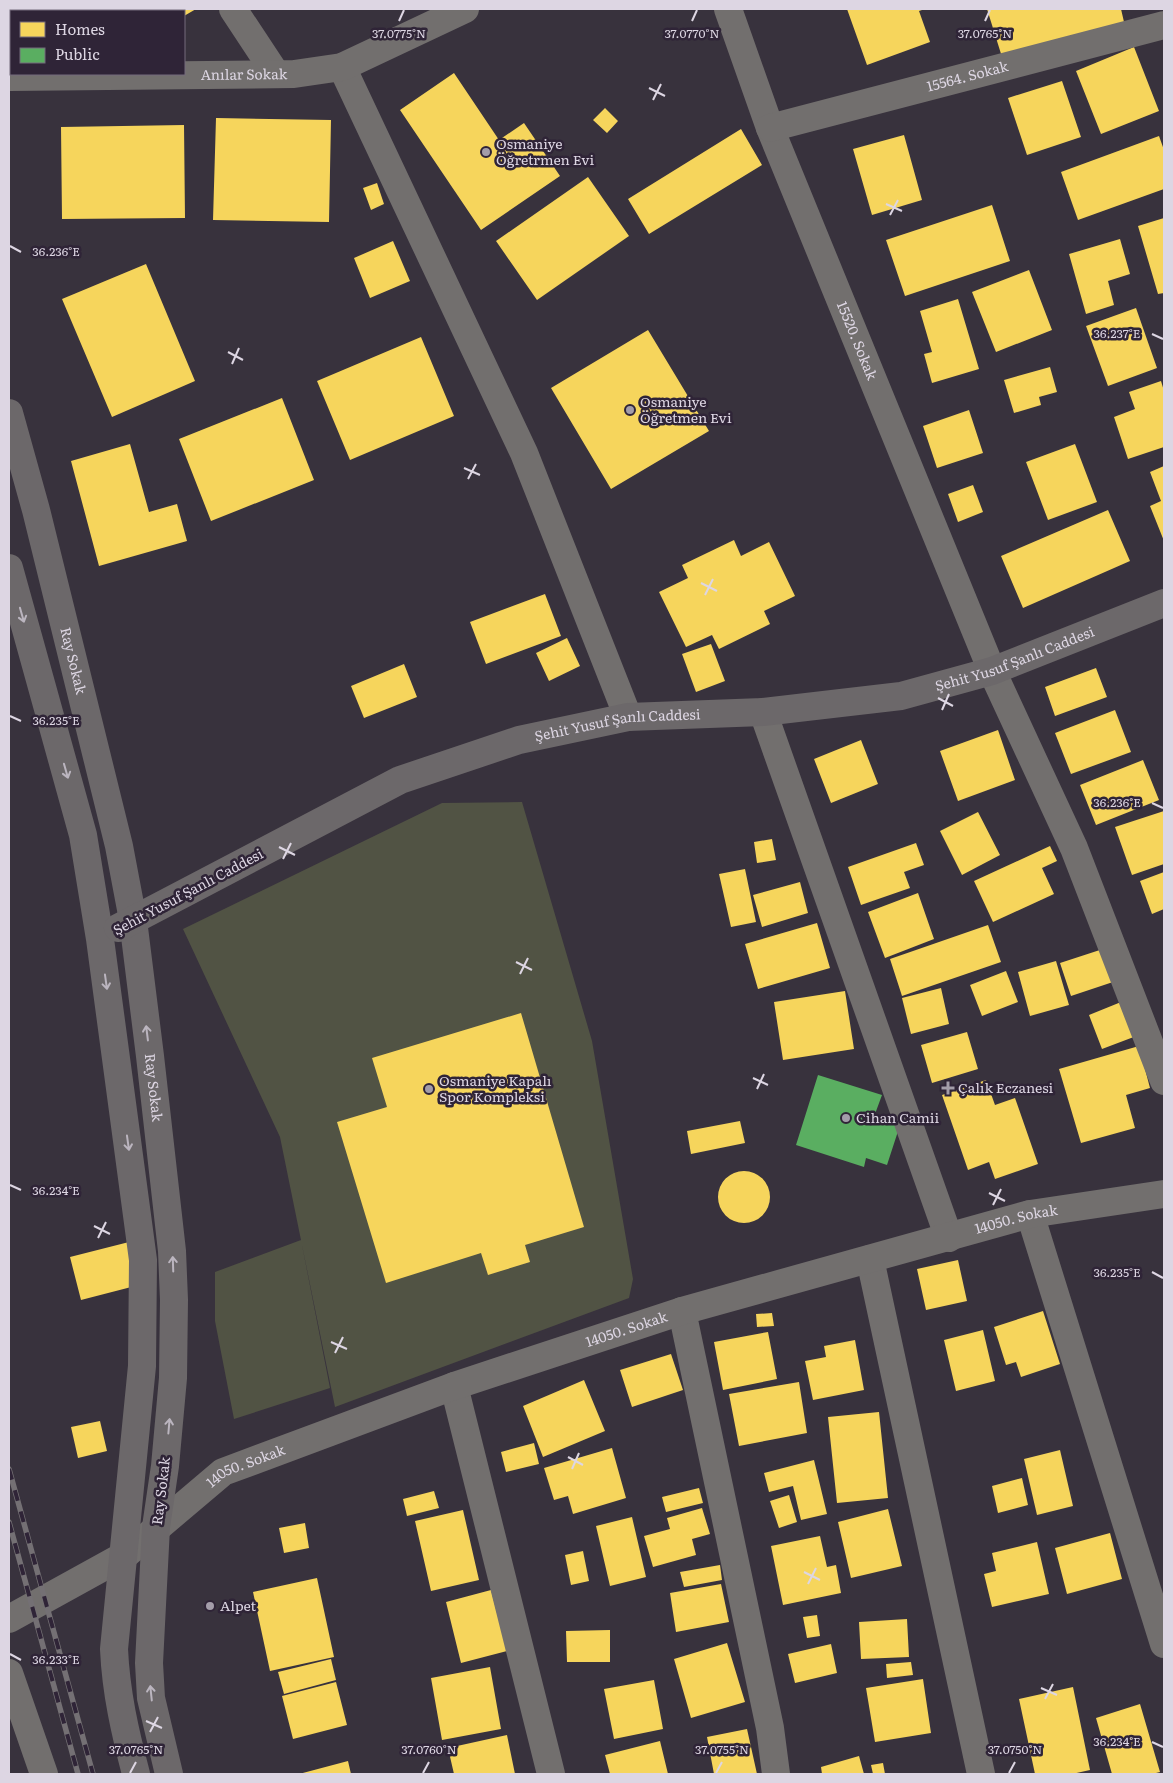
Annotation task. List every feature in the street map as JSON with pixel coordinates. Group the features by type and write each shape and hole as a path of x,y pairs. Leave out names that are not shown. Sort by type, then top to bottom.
{"street":[{"path":"233,9 276,74"},
{"name":"Anılar Sokak","path":"9,77 276,74 342,67 465,9"},
{"name":"15520. Sokak","path":"728,9 770,128 992,671 1074,848 1164,1081"},
{"name":"15564. Sokak","path":"770,128 1163,30"},
{"path":"342,67 524,453 628,717"},
{"name":"Ray Sokak","path":"9,413 36,510 120,846 133,920 172,1251 173,1378 165,1466 156,1527 148,1663 152,1698 169,1774"},
{"path":"9,568 83,835 100,939 143,1260 142,1366 125,1555 118,1596 114,1649 115,1676 122,1721 136,1774"},
{"name":"Şehit Yusuf Şanlı Caddesi","path":"100,939 400,780 519,740 628,717 763,712 901,696 992,671 1164,603"},
{"path":"763,712 948,1238"},
{"name":"14050. Sokak","path":"9,1618 125,1555 223,1472 454,1386 682,1311 1030,1214 1164,1194"},
{"path":"1030,1214 1164,1644"},
{"path":"870,1259 981,1774"},
{"path":"682,1311 770,1728 776,1774"},
{"path":"454,1386 551,1774"},
{"path":"9,1673 44,1774"}],"green space":[{"name":"Osmaniye Kapalı Spor Kompleksi","path":"522,802 592,1041 633,1279 629,1298 335,1407 280,1137 183,929 442,803"},
{"path":"301,1240 330,1388 234,1419 215,1321 215,1272"}],"building: Homes":[{"path":"86,9 143,9 140,10"},
{"path":"196,9 185,15 185,10 162,10"},
{"path":"847,9 925,9 919,11 930,42 867,65"},
{"path":"987,9 1121,9 1124,22 1002,57"},
{"path":"1134,47 1159,111 1101,134 1076,71"},
{"name":"Osmaniye Öğretrmen Evi","path":"454,73 499,140 524,123 560,176 481,230 400,110"},
{"path":"1062,81 1081,137 1027,155 1008,98"},
{"path":"605,108 618,121 607,133 593,120"},
{"path":"216,118 331,120 329,222 213,220"},
{"path":"184,125 185,218 62,219 61,127"},
{"path":"741,129 762,165 649,234 628,199"},
{"path":"904,135 922,200 872,215 853,149"},
{"path":"1159,136 1164,150 1164,189 1078,220 1061,172"},
{"path":"588,177 629,236 537,300 496,241"},
{"path":"377,183 384,204 371,210 363,188"},
{"path":"992,205 1010,261 905,296 886,240"},
{"path":"1164,218 1164,293 1158,294 1138,226"},
{"path":"1120,239 1130,274 1108,281 1114,305 1086,314 1069,254"},
{"path":"393,241 410,281 370,298 354,258"},
{"path":"146,264 195,381 112,417 62,299"},
{"path":"1029,270 1052,330 996,352 972,292"},
{"path":"958,299 979,369 932,383 924,354 932,352 920,311"},
{"path":"1136,308 1157,368 1108,386 1086,326"},
{"name":"Osmaniye Öğretmen Evi","path":"648,330 709,431 611,489 551,388"},
{"path":"421,337 454,416 350,460 317,381"},
{"path":"1050,367 1057,392 1039,397 1041,405 1014,413 1004,380"},
{"path":"1161,381 1164,391 1164,447 1128,459 1114,417 1135,409 1129,392"},
{"path":"282,398 314,480 211,521 179,439"},
{"path":"969,410 983,453 937,468 923,426"},
{"path":"130,444 149,512 177,504 187,541 99,566 71,461"},
{"path":"1075,444 1097,502 1048,520 1026,462"},
{"path":"1164,466 1164,541 1150,506 1161,501 1150,472"},
{"path":"973,485 983,512 958,522 948,494"},
{"path":"1108,510 1130,561 1023,608 1001,556"},
{"path":"734,540 741,556 769,542 795,596 764,611 770,624 719,649 712,635 686,647 659,592 688,578 682,565"},
{"path":"545,594 561,636 486,664 470,622"},
{"path":"567,638 580,666 549,681 536,653"},
{"path":"711,644 725,681 696,692 682,654"},
{"path":"404,664 417,697 364,718 351,686"},
{"path":"1096,668 1107,697 1055,716 1045,687"},
{"path":"1115,710 1131,752 1071,774 1055,733"},
{"path":"998,730 1015,780 958,801 940,751"},
{"path":"861,740 878,784 831,803 814,759"},
{"path":"1143,760 1159,800 1096,825 1080,785"},
{"path":"1164,811 1164,864 1132,875 1115,827"},
{"path":"978,812 1000,855 962,875 940,831"},
{"path":"772,839 776,860 757,863 754,842"},
{"path":"916,843 924,865 904,872 910,888 861,905 848,867"},
{"path":"1050,846 1057,861 1042,868 1054,894 993,922 974,881"},
{"path":"745,869 756,922 731,927 719,874"},
{"path":"1164,872 1164,909 1152,914 1140,881"},
{"path":"800,882 808,913 762,927 753,895"},
{"path":"918,893 934,939 885,958 868,912"},
{"path":"817,923 830,968 758,989 745,944"},
{"path":"988,925 1001,962 902,996 890,959"},
{"path":"1106,948 1116,981 1071,996 1060,963"},
{"path":"1056,961 1069,1005 1030,1016 1018,972"},
{"path":"1006,971 1018,1002 982,1016 970,985"},
{"path":"941,988 949,1024 911,1034 902,998"},
{"path":"845,991 854,1049 783,1060 774,1002"},
{"path":"1126,1000 1139,1035 1102,1049 1089,1015"},
{"path":"521,1013 584,1227 525,1245 530,1262 488,1275 481,1253 386,1283 337,1122 387,1107 372,1058"},
{"path":"967,1032 978,1069 932,1083 921,1045"},
{"path":"1139,1046 1150,1088 1126,1095 1135,1128 1081,1143 1059,1069"},
{"path":"986,1080 995,1105 1015,1098 1038,1164 995,1179 989,1162 968,1170 942,1095"},
{"path":"740,1121 745,1143 691,1154 687,1131"},
{"path":"744,1171 758,1175 766,1183 770,1197 766,1211 758,1219 744,1223 730,1219 722,1211 718,1197 722,1183 730,1175"},
{"path":"129,1242 139,1285 81,1300 70,1257"},
{"path":"958,1260 967,1301 926,1310 917,1269"},
{"path":"1043,1311 1060,1364 1021,1377 1016,1362 1006,1365 994,1327"},
{"path":"772,1313 774,1326 757,1327 756,1314"},
{"path":"983,1330 995,1381 956,1391 944,1340"},
{"path":"768,1332 777,1379 723,1390 714,1342"},
{"path":"855,1340 864,1390 813,1400 805,1361 826,1357 824,1346"},
{"path":"671,1354 683,1390 632,1407 620,1370"},
{"path":"584,1380 605,1431 543,1457 523,1406"},
{"path":"799,1382 807,1433 739,1446 729,1394"},
{"path":"879,1412 888,1498 837,1503 828,1417"},
{"path":"100,1421 107,1451 78,1458 71,1427"},
{"path":"534,1443 539,1464 506,1472 501,1452"},
{"path":"612,1448 626,1498 573,1514 568,1496 554,1500 544,1468"},
{"path":"1060,1450 1073,1506 1037,1515 1024,1459"},
{"path":"814,1460 827,1514 801,1520 793,1486 769,1492 764,1473"},
{"path":"1022,1478 1028,1505 998,1513 992,1486"},
{"path":"699,1488 703,1503 666,1512 662,1497"},
{"path":"434,1491 439,1508 407,1516 403,1499"},
{"path":"789,1495 797,1522 779,1528 770,1501"},
{"path":"702,1508 710,1534 692,1539 696,1555 653,1567 644,1536 670,1529 667,1518"},
{"path":"888,1509 902,1566 851,1578 838,1522"},
{"path":"463,1510 479,1580 431,1591 415,1521"},
{"path":"632,1517 646,1577 610,1586 596,1526"},
{"path":"305,1523 309,1548 284,1553 279,1528"},
{"path":"1110,1533 1122,1579 1067,1594 1055,1548"},
{"path":"820,1536 827,1567 836,1565 841,1593 783,1605 771,1546"},
{"path":"1037,1542 1049,1594 992,1607 984,1574 996,1571 992,1553"},
{"path":"583,1551 589,1581 571,1585 565,1555"},
{"path":"720,1565 722,1580 684,1587 680,1572"},
{"path":"317,1578 334,1657 270,1671 253,1592"},
{"path":"721,1584 729,1622 676,1632 670,1593"},
{"path":"491,1590 507,1651 461,1663 446,1602"},
{"path":"817,1615 820,1636 807,1638 803,1617"},
{"path":"907,1619 909,1657 861,1659 859,1622"},
{"path":"610,1630 610,1662 567,1662 566,1631"},
{"path":"727,1643 745,1702 691,1718 674,1659"},
{"path":"831,1644 837,1673 795,1683 788,1654"},
{"path":"331,1659 336,1680 284,1694 278,1672"},
{"path":"911,1662 913,1675 887,1678 886,1664"},
{"path":"490,1667 501,1729 442,1740 431,1678"},
{"path":"923,1679 931,1733 875,1742 866,1688"},
{"path":"654,1680 663,1729 614,1739 604,1689"},
{"path":"336,1682 347,1725 293,1739 282,1696"},
{"path":"1073,1687 1090,1770 1072,1774 1035,1774 1019,1699"},
{"path":"1140,1704 1160,1772 1152,1774 1112,1774 1096,1718"},
{"path":"747,1729 757,1774 714,1774 707,1737"},
{"path":"507,1735 515,1774 454,1774 448,1748"},
{"path":"660,1741 668,1774 610,1774 605,1755"},
{"path":"859,1756 864,1774 822,1774 821,1767"},
{"path":"348,1761 351,1774 299,1774"},
{"path":"883,1763 885,1774 873,1774 871,1765"}],"building: Public":[{"name":"Cihan Camii","path":"818,1075 882,1095 875,1114 901,1122 887,1165 866,1158 864,1167 796,1145"}],"railway":[{"path":"9,1469 93,1774"},
{"path":"9,1522 78,1774"}],"place":[{"name":"Osmaniye Öğretrmen Evi","path":"486,152"},
{"name":"Osmaniye Öğretmen Evi","path":"630,410"},
{"name":"Çalık Eczanesi","path":"948,1088"},
{"name":"Osmaniye Kapalı Spor Kompleksi","path":"429,1089"},
{"name":"Cihan Camii","path":"846,1118"},
{"name":"Alpet","path":"210,1606"}]}
